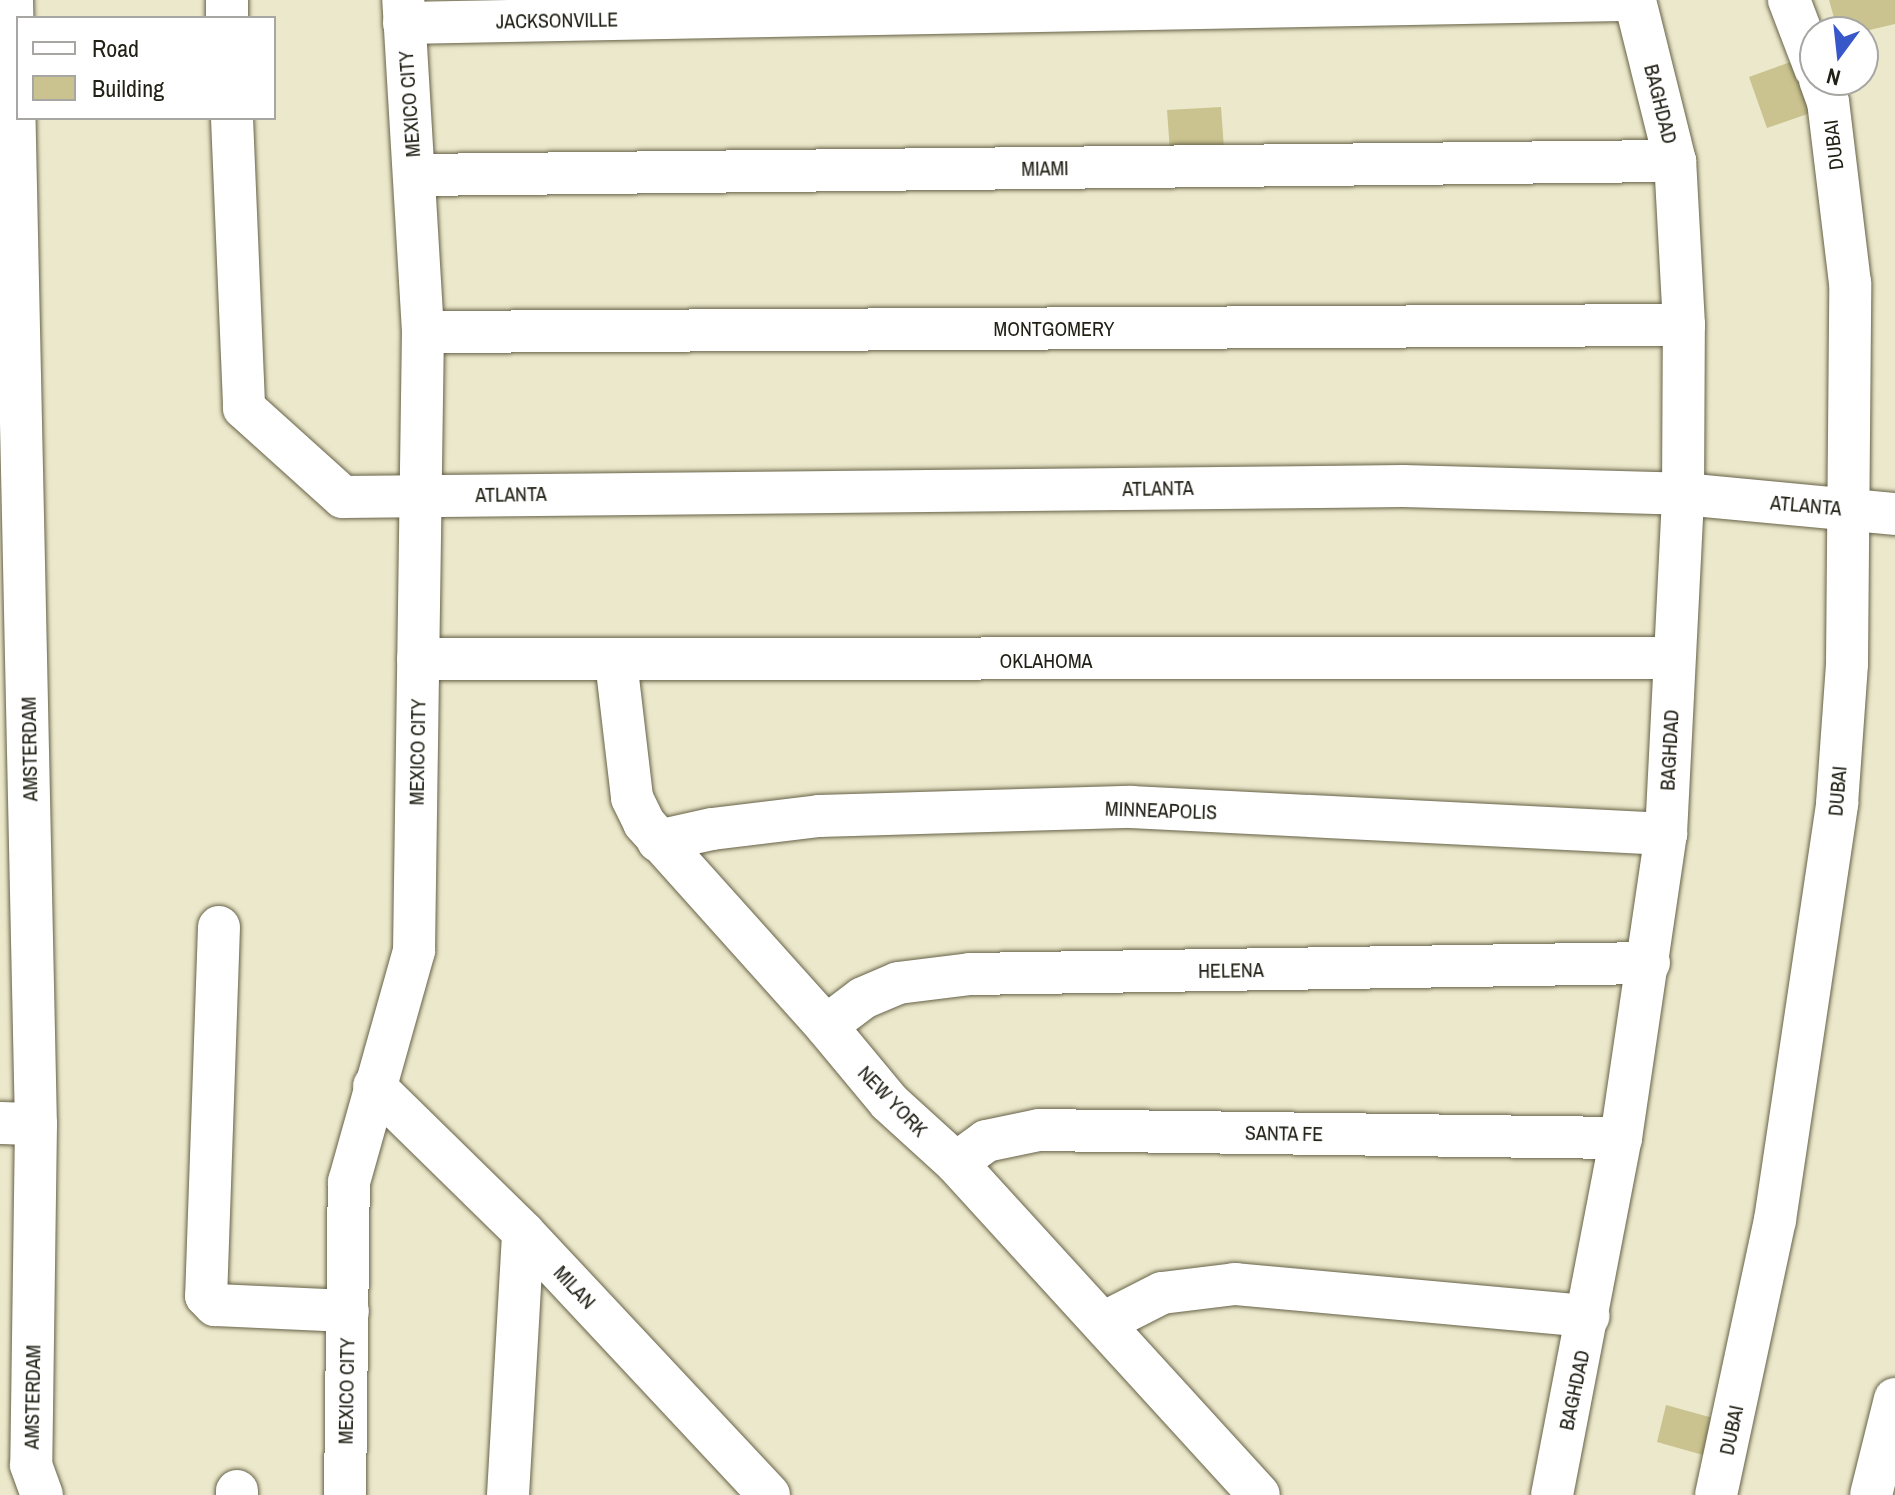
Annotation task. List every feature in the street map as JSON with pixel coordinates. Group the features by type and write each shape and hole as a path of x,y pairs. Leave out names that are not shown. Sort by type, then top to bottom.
{"street":[{"name":"AMSTERDAM","path":"12,0 6,112 14,650 17,1289 31,1465 42,1495"},
{"name":"JACKSONVILLE","path":"403,11 1621,0"},
{"name":"BAGHDAD","path":"1552,1495 1621,1138 1666,834 1683,494 1684,325 1675,161 1635,0"},
{"path":"1789,0 1799,26"},
{"name":"MEXICO CITY","path":"345,1495 349,1182 414,951 423,332 403,11"},
{"name":"DUBAI","path":"1716,1495 1775,1220 1837,804 1847,664 1850,283 1826,96"},
{"name":"ATLANTA","path":"232,120 244,408 343,497 1403,486 1683,494 1895,514"},
{"name":"MIAMI","path":"414,175 1675,161"},
{"name":"MONTGOMERY","path":"423,332 1684,325"},
{"name":"OKLAHOMA","path":"418,659 1674,658"},
{"name":"NEW YORK","path":"616,661 632,798 658,841 826,1026 889,1102 956,1163 1259,1495"},
{"name":"MINNEAPOLIS","path":"658,841 712,829 819,816 1131,807 1666,834"},
{"path":"219,927 206,1296 215,1305 348,1311"},
{"name":"HELENA","path":"826,1026 863,998 898,983 970,974 1649,963"},
{"name":"MILAN","path":"374,1086 523,1232 769,1495"},
{"name":"SANTA FE","path":"956,1163 986,1141 1039,1130 1621,1138"},
{"path":"508,1495 523,1232"},
{"path":"1103,1323 1162,1293 1235,1284 1589,1316"},
{"path":"1871,1495 1895,1399"}],"building":[{"path":"1829,0 1895,0 1895,24 1879,28 1879,16 1834,16"},
{"path":"1799,59 1799,96 1811,96 1816,111 1767,128 1749,77"},
{"path":"1221,107 1224,149 1170,152 1167,110"},
{"path":"1666,1405 1713,1418 1703,1455 1657,1442"}]}
